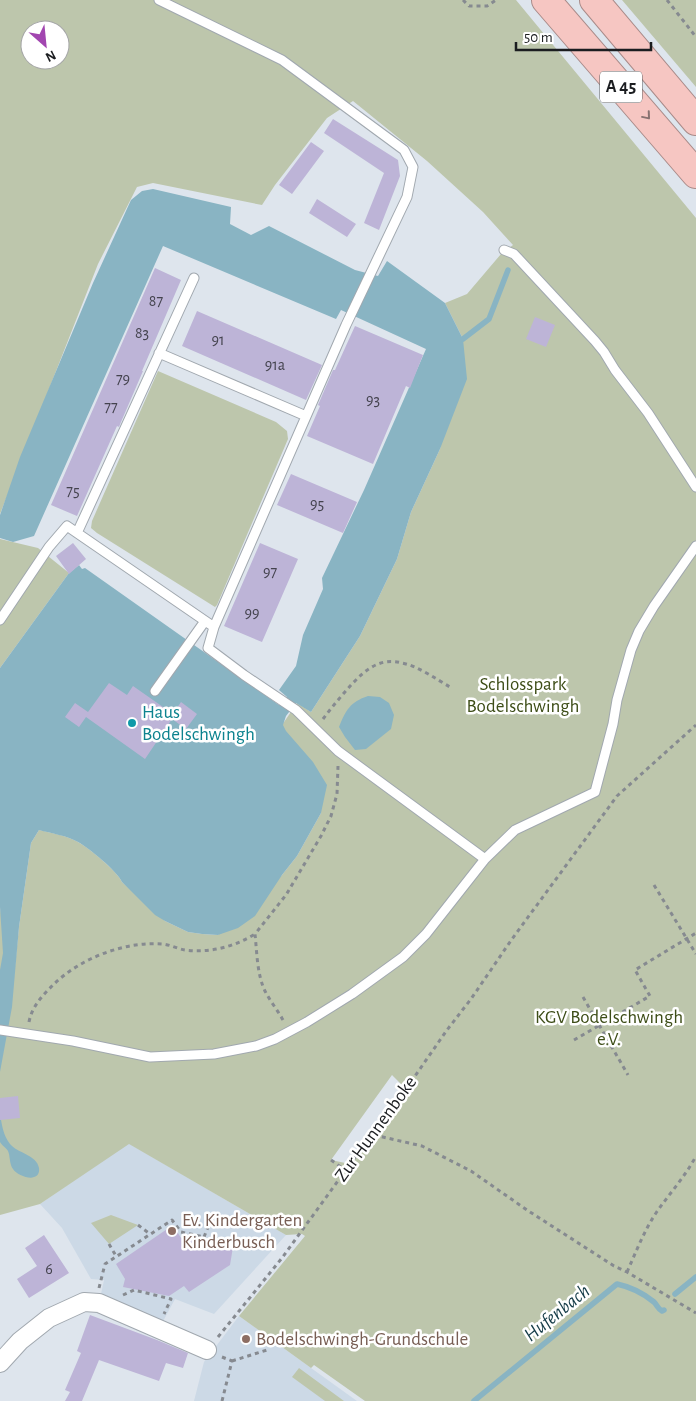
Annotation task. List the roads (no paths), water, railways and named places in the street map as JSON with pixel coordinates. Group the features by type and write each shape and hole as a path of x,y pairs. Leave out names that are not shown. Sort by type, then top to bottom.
{"highway":[{"name":"A 45","path":"546,0 696,174"},
{"name":"A 45","path":"594,0 696,121"}],"street":[{"path":"0,1363 20,1341 49,1318 84,1302 95,1302 207,1350"}],"lane":[{"path":"159,0 282,60 404,150 413,167 407,198 346,325 214,627 208,648 296,710 338,750 485,859"},
{"path":"504,250 514,254 595,341 648,414 696,487"},
{"path":"77,533 194,278"},
{"path":"160,353 306,416"},
{"path":"0,620 49,547 67,526 214,627"},
{"path":"0,1030 73,1041 150,1057 214,1054 256,1046 275,1039 352,994 402,957 426,934 485,859 516,830 595,792 614,724 617,700 631,650 639,631 654,606 696,546"},
{"path":"155,691 205,621"}],"water":[{"path":"153,189 231,207 230,224 251,235 269,226 355,270 378,276 387,261 445,303 463,339 467,379 440,449 411,512 397,559 360,636 311,712 296,703 286,716 283,725 286,731 313,762 327,785 321,813 297,856 255,916 238,928 218,935 202,934 188,932 155,915 109,866 83,845 69,838 39,830 31,843 19,927 12,1007 0,1072 0,970 3,953 0,907 0,668 69,573 79,565 82,569 85,568 279,705 287,697 279,690 296,666 303,635 323,589 322,578 364,490 426,349 341,310 336,319 163,246 34,536 13,542 0,538 0,515 20,457 93,283 131,200 142,191"},
{"path":"368,696 380,697 389,703 394,715 391,729 366,749 355,750 339,727 349,707"},
{"path":"0,1114 4,1133 10,1144 35,1160 39,1168 39,1173 36,1176 29,1178 19,1174 12,1167 7,1149 0,1142"}],"waterway":[{"path":"463,339 489,319 508,270"},
{"name":"Hufenbach","path":"675,1294 696,1277"},
{"name":"Hufenbach","path":"474,1401 617,1284 641,1293 654,1302 662,1311 664,1310"}],"place":[{"name":"Haus Bodelschwingh","path":"132,723"},
{"name":"Ev. Kindergarten Kinderbusch","path":"172,1231"},
{"name":"Bodelschwingh-Grundschule","path":"246,1339"}],"park label":[{"name":"Schlosspark Bodelschwingh","path":"523,695"},
{"name":"KGV Bodelschwingh e.V.","path":"609,1028"}]}
